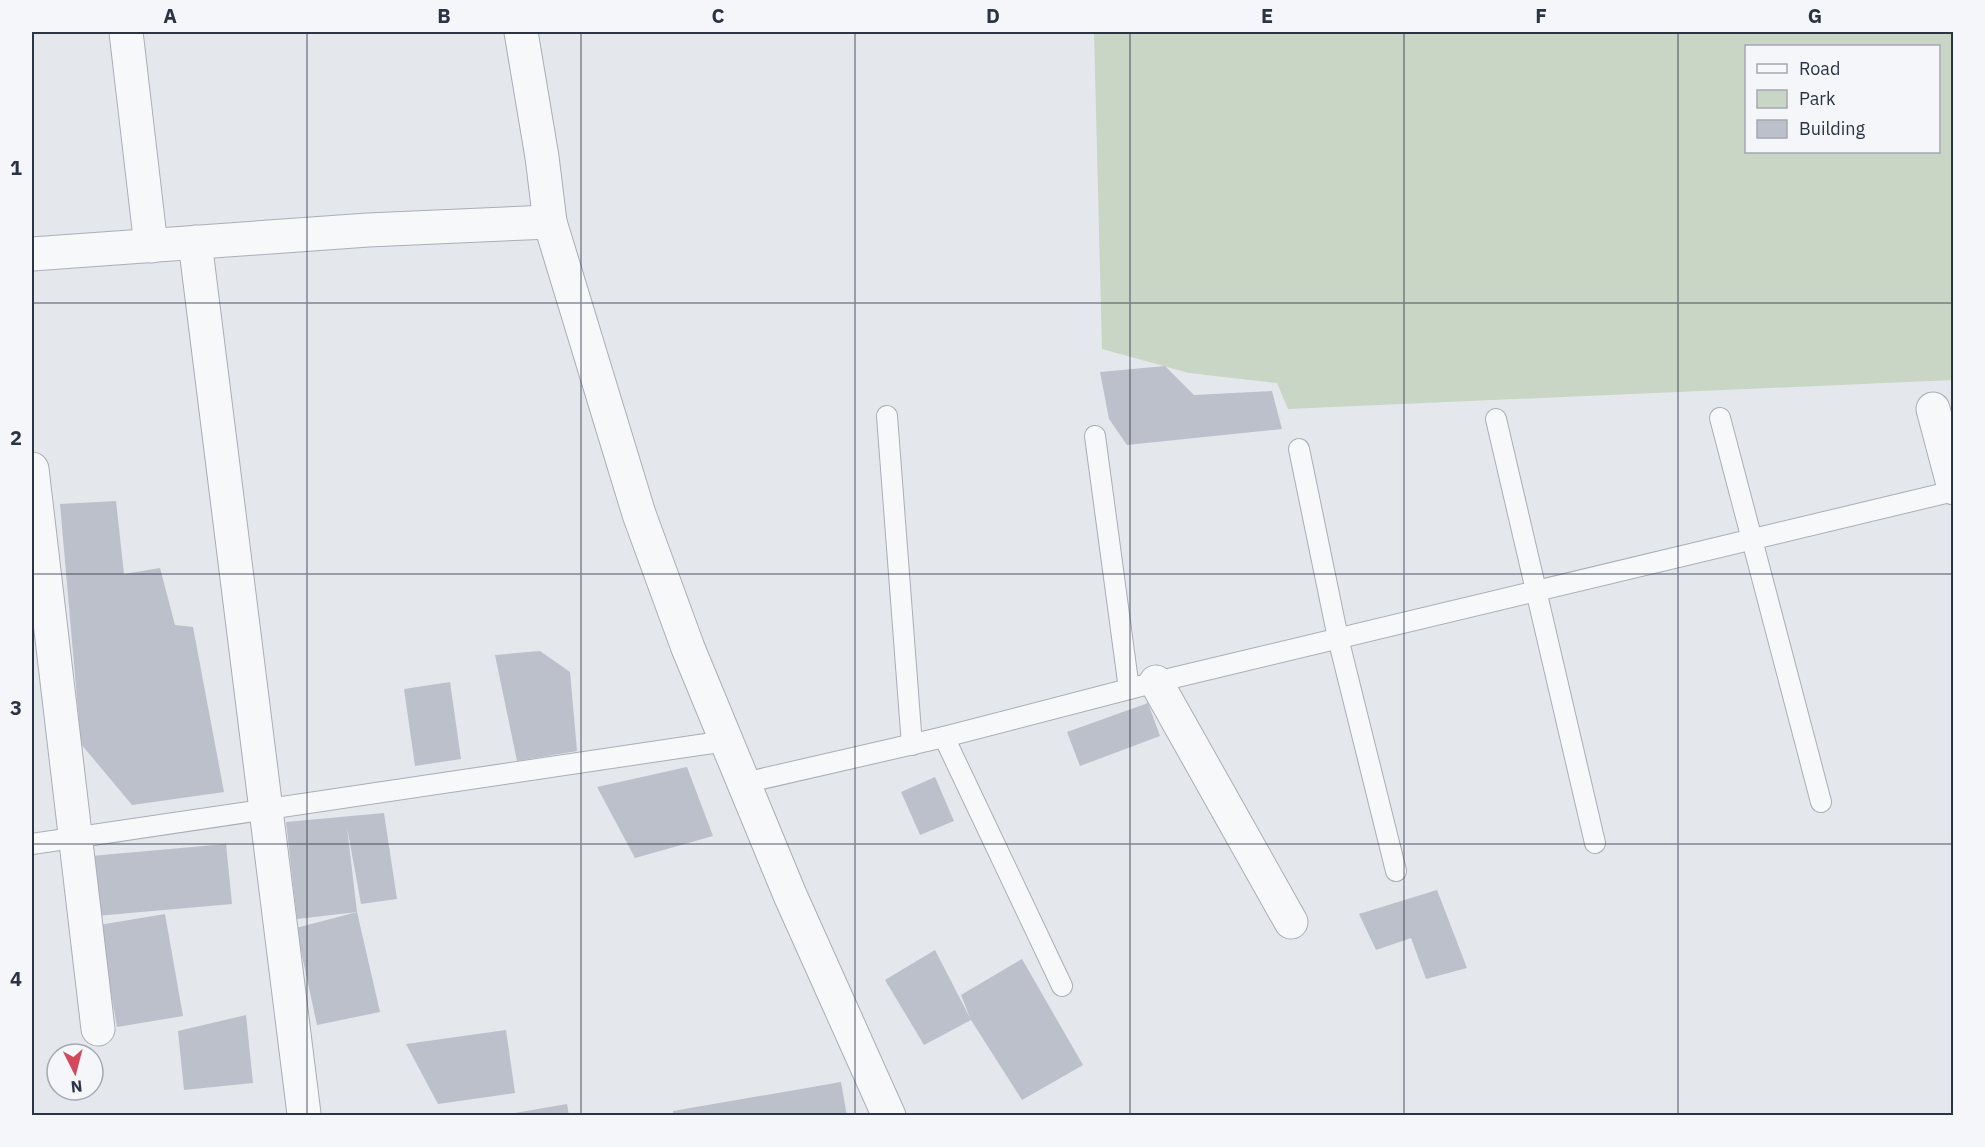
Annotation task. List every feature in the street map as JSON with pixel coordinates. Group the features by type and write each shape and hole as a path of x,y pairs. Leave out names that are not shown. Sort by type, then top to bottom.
{"street":[{"path":"126,32 151,246"},
{"path":"521,32 542,157 550,222 639,514 726,741 790,895 889,1116"},
{"path":"32,254 368,230 550,222"},
{"path":"195,242 304,1114"},
{"path":"1933,409 1953,490"},
{"path":"32,469 98,1029"},
{"path":"1143,686 1291,922"}],"lane":[{"path":"887,416 912,745"},
{"path":"1720,418 1750,540 1821,802"},
{"path":"1496,419 1595,843"},
{"path":"1095,436 1143,686"},
{"path":"1299,449 1338,638 1396,871"},
{"path":"744,783 912,745 1338,638 1953,490"},
{"path":"944,737 1062,986"},
{"path":"32,844 726,741"}],"green space":[{"path":"1094,32 1953,32 1953,380 1288,409 1277,383 1189,373 1102,349"}],"building":[{"path":"1165,366 1194,395 1272,391 1282,429 1127,445 1109,419 1100,372"},
{"path":"116,501 124,574 160,568 175,625 193,627 224,792 132,805 81,744 60,504"},
{"path":"540,651 570,672 577,751 517,761 495,655"},
{"path":"450,682 461,759 415,766 404,689"},
{"path":"1148,703 1160,736 1080,766 1067,732"},
{"path":"687,767 713,836 635,858 597,787"},
{"path":"935,777 954,821 920,835 901,792"},
{"path":"384,813 397,899 361,904 347,827 357,912 297,919 286,822"},
{"path":"226,844 232,904 96,916 91,856"},
{"path":"1437,890 1467,968 1426,979 1411,938 1376,950 1359,914"},
{"path":"357,912 380,1012 317,1025 296,928"},
{"path":"165,914 183,1016 117,1027 99,925"},
{"path":"935,950 970,1018 961,995 1022,959 1083,1065 1022,1100 971,1020 924,1045 885,980"},
{"path":"246,1015 253,1083 184,1090 178,1031"},
{"path":"506,1030 515,1093 438,1104 406,1044"},
{"path":"841,1082 847,1116 673,1116 673,1111"},
{"path":"567,1104 569,1116 509,1116 509,1114"}]}
